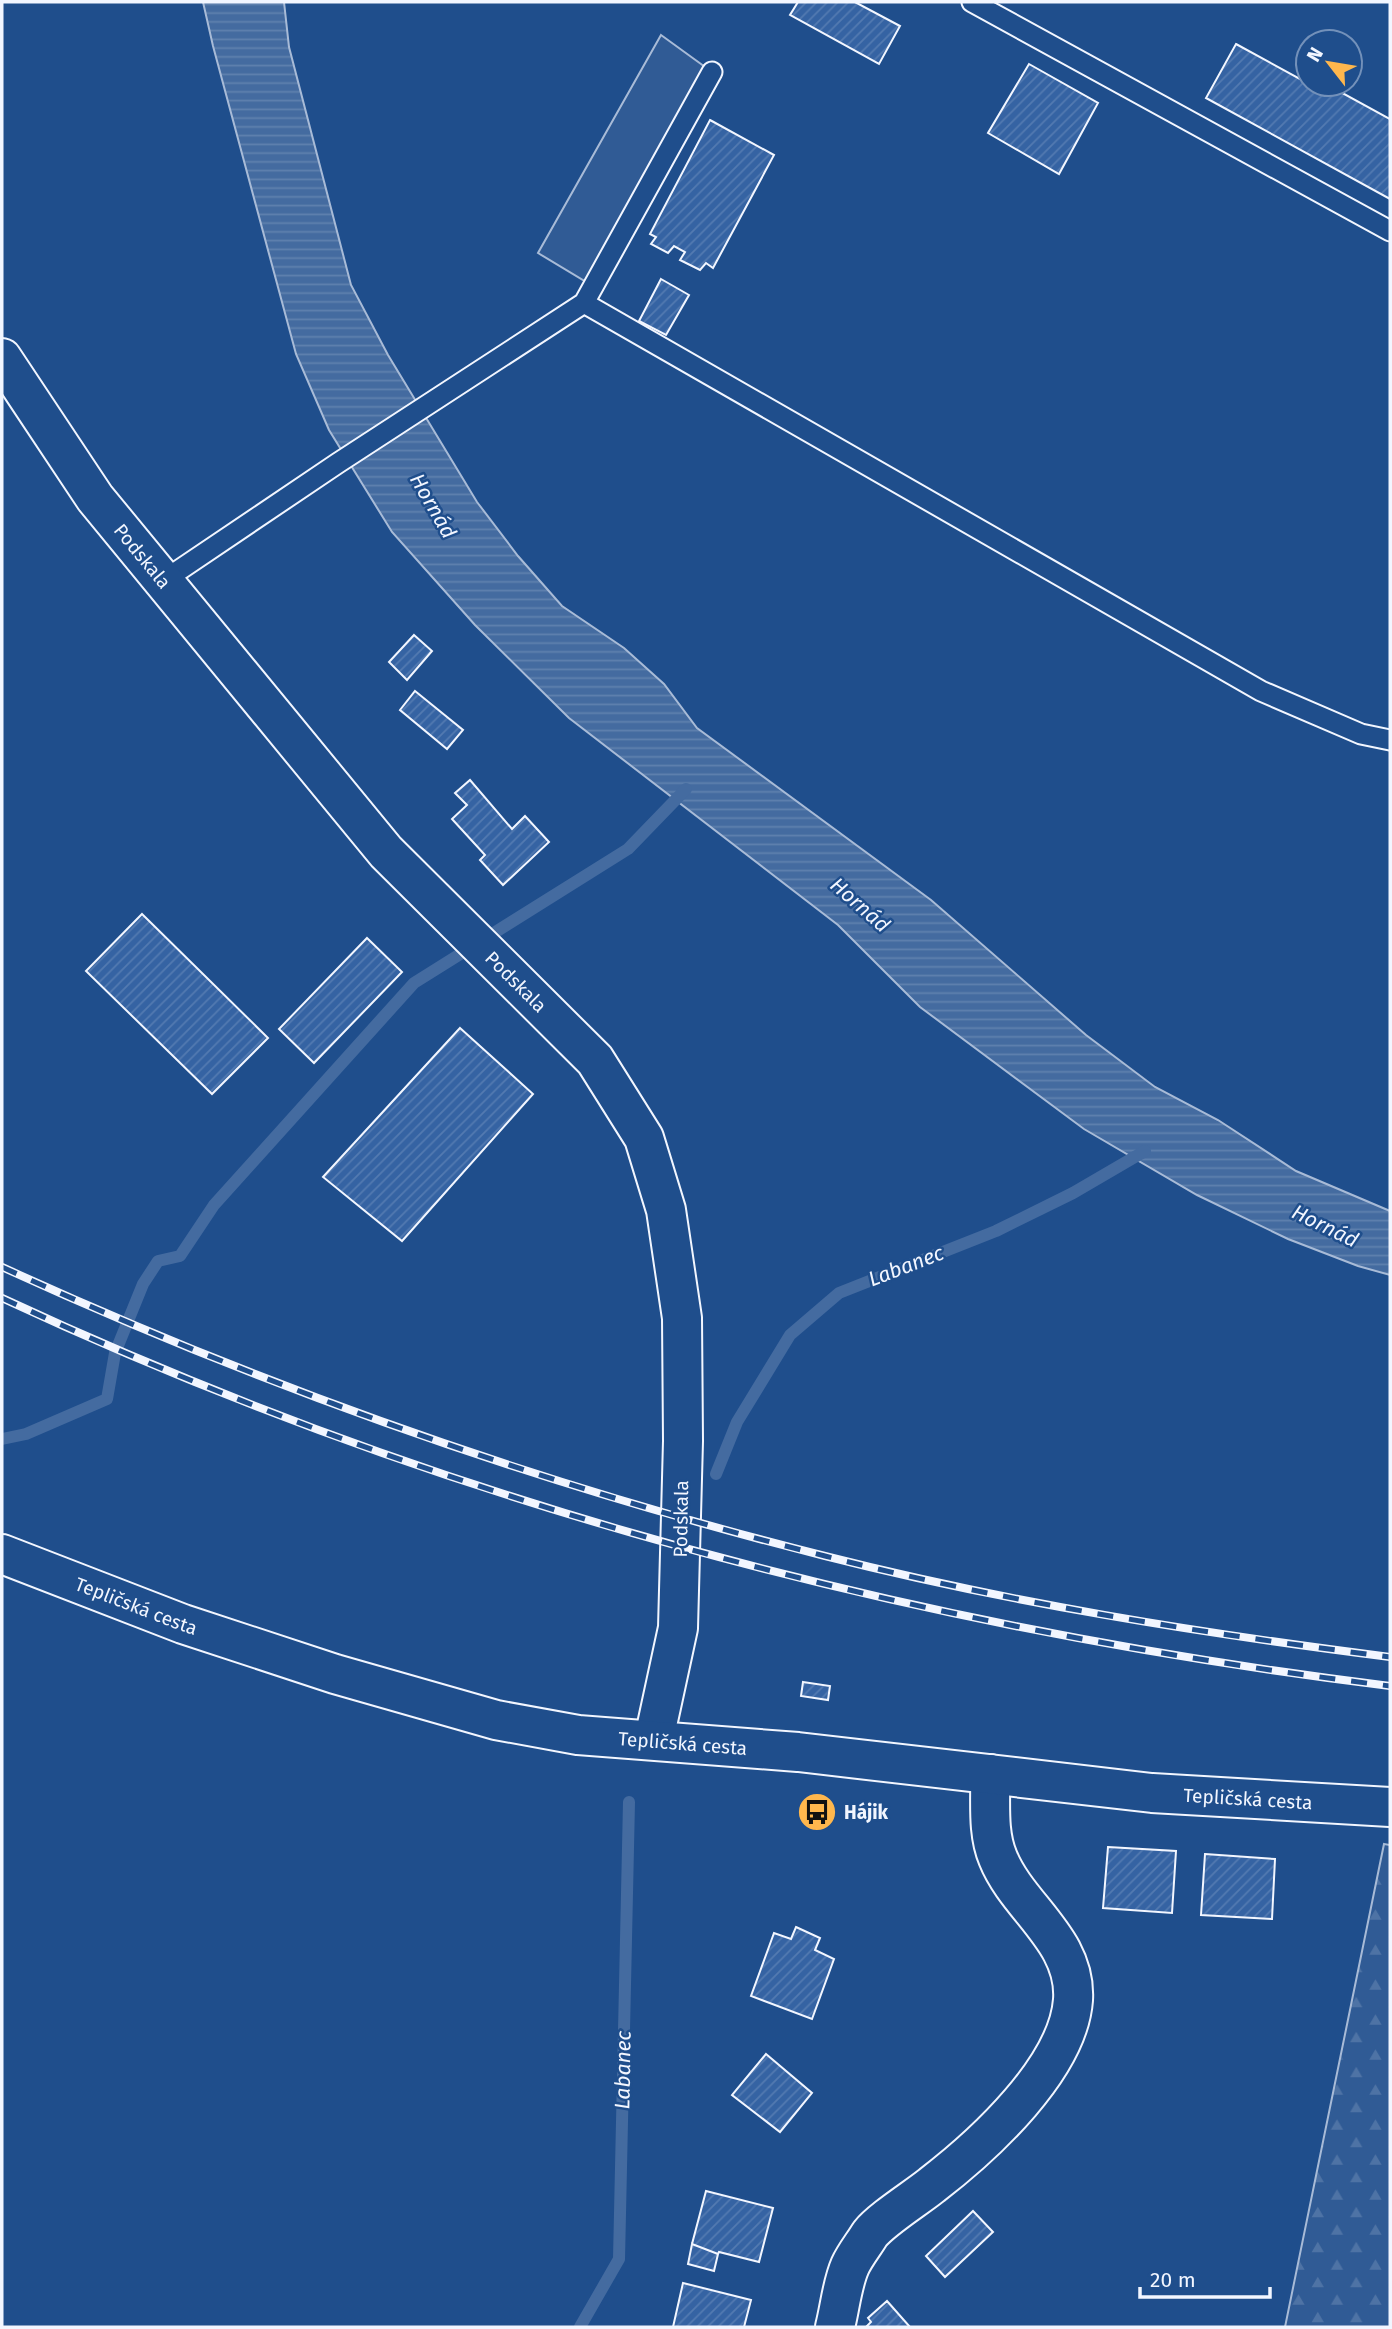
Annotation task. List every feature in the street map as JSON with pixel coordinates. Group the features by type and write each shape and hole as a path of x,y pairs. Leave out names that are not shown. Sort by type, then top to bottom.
{"street":[{"name":"Podskala","path":"2,358 95,498 386,852 595,1060 644,1138 666,1210 682,1318 683,1441 678,1628 654,1739"},
{"name":"Tepličská cesta","path":"2,1554 183,1624 418,1699 496,1720 578,1735 798,1752 1152,1793 1390,1807"},
{"path":"835,2327 850,2266 873,2231 961,2163 1032,2090 1059,2048 1069,2023 1073,1998 1070,1971 1062,1948 1021,1896 998,1859 992,1837 990,1774"}],"lane":[{"path":"972,2 1390,231"},
{"path":"163,581 348,456 584,303 712,72"},
{"path":"584,303 1261,691 1361,734 1390,740"}],"shaded area":[{"path":"661,35 712,72 593,286 538,253"}],"green space":[{"path":"1384,1844 1390,1845 1390,2327 1285,2327"}],"water":[{"name":"Hornád","path":"203,2 284,2 289,47 351,285 388,355 477,502 518,556 562,606 624,648 664,684 697,728 931,900 1086,1035 1155,1087 1218,1120 1296,1171 1390,1211 1390,1275 1358,1266 1288,1239 1197,1195 1084,1129 920,1007 838,925 569,718 475,625 392,532 329,430 296,354"}],"building":[{"path":"798,2 855,2 900,26 879,64 790,15"},
{"path":"1236,44 1294,76 1294,98 1352,98 1390,119 1390,199 1206,98"},
{"path":"1029,64 1098,103 1059,174 988,133"},
{"path":"710,120 774,155 713,268 706,263 700,270 680,260 685,252 674,246 668,253 651,244 656,237 650,234"},
{"path":"661,279 689,295 666,335 639,321"},
{"path":"414,635 432,651 407,680 389,662"},
{"path":"415,691 463,730 447,749 400,710"},
{"path":"470,780 512,829 525,816 549,842 503,885 480,860 485,855 452,819 467,805 455,793"},
{"path":"142,914 268,1038 212,1094 86,971"},
{"path":"367,938 402,972 314,1063 279,1029"},
{"path":"460,1028 533,1094 402,1241 323,1177"},
{"path":"803,1682 830,1686 828,1700 801,1696"},
{"path":"1108,1847 1176,1851 1172,1913 1103,1908"},
{"path":"1205,1854 1275,1859 1272,1919 1201,1915"},
{"path":"796,1927 820,1938 815,1950 834,1959 812,2019 751,1996 774,1933 791,1939"},
{"path":"766,2054 812,2093 780,2132 732,2095"},
{"path":"706,2191 773,2208 759,2262 719,2252 718,2254 692,2244"},
{"path":"973,2211 993,2232 945,2277 926,2256"},
{"path":"692,2244 718,2254 714,2271 688,2264"},
{"path":"683,2283 751,2300 744,2327 673,2327"},
{"path":"887,2301 910,2327 866,2327 871,2322 868,2318"}],"waterway":[{"path":"2,1439 26,1434 107,1399 115,1353 143,1284 158,1261 180,1256 214,1205 414,983 628,849 686,789"},
{"name":"Labanec","path":"716,1474 737,1422 790,1335 839,1293 996,1231 1073,1193 1145,1151"},
{"name":"Labanec","path":"580,2327 619,2259 629,1802"}],"railway":[{"path":"2,1267 102,1311 304,1393 510,1465 719,1528 895,1573 1035,1602 1177,1627 1390,1657"},
{"path":"2,1298 168,1371 337,1437 508,1495 681,1547 855,1591 1032,1629 1210,1661 1390,1686"}],"place":[{"name":"Hájik","path":"817,1812"}]}
